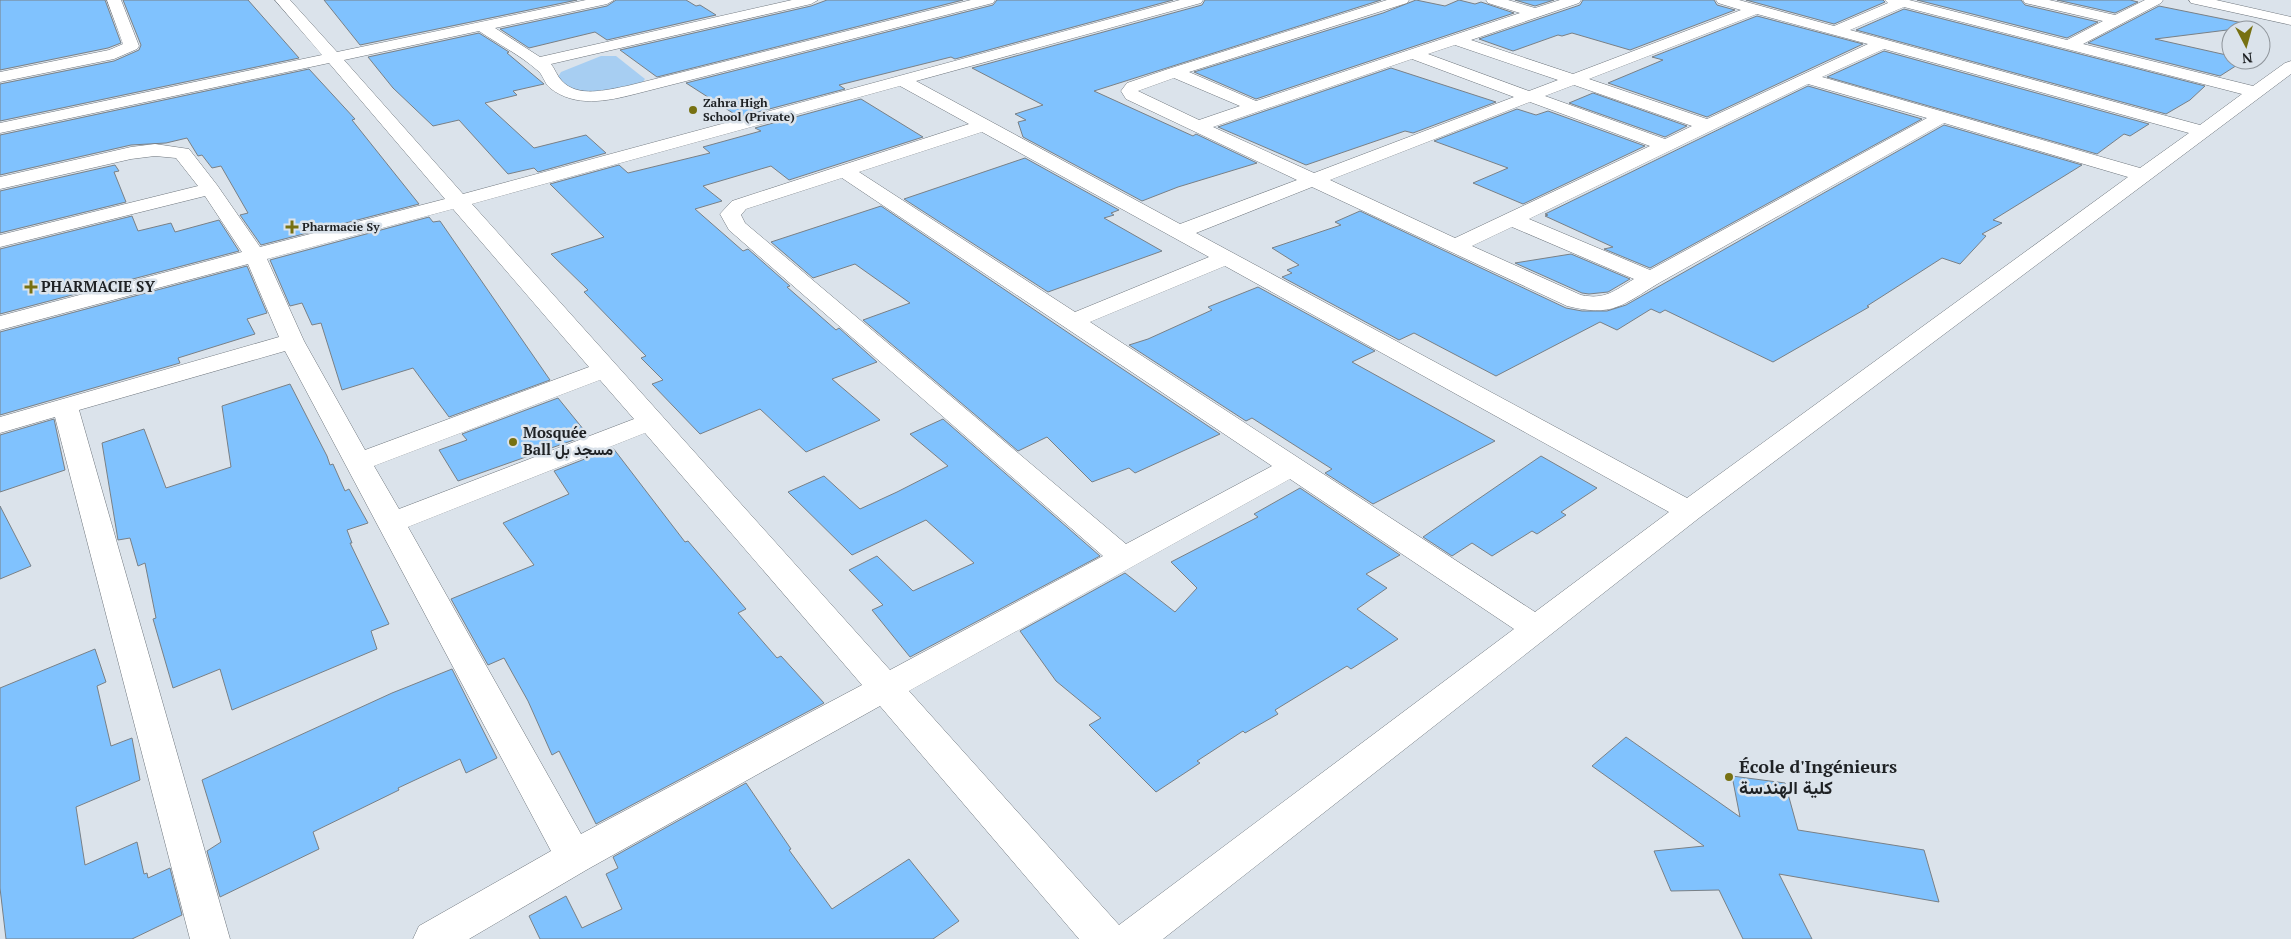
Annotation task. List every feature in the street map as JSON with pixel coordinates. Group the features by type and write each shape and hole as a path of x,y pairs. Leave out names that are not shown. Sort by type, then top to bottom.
{"street":[{"path":"0,77 114,54 131,46 114,0"},
{"path":"282,0 1105,939"},
{"path":"0,128 608,0"},
{"path":"538,62 811,0"},
{"path":"481,26 546,68 550,80 568,94 582,97 606,95 988,0"},
{"path":"0,324 459,202 1196,0"},
{"path":"1402,0 1174,72 1133,87 1129,91 1132,95 1575,301 1595,305 1612,302 1651,278 1942,117"},
{"path":"1493,0 1535,13"},
{"path":"1724,0 2203,131"},
{"path":"2030,0 2116,20"},
{"path":"2071,44 2156,0"},
{"path":"2196,0 2291,21"},
{"path":"1198,126 1456,40 1564,1"},
{"path":"1834,31 1897,1 2255,92"},
{"path":"1179,232 1756,9"},
{"path":"1456,40 1708,125"},
{"path":"1456,246 1664,145 1884,44"},
{"path":"1412,54 1664,145"},
{"path":"1132,939 1689,511 2291,66"},
{"path":"1174,72 1256,107"},
{"path":"1807,78 2142,175"},
{"path":"902,80 1689,511"},
{"path":"984,126 739,205 730,214 736,226 1124,558"},
{"path":"0,183 131,153 164,151 182,154 210,188 255,256 292,341 574,857"},
{"path":"845,171 1536,628"},
{"path":"0,241 210,188"},
{"path":"1512,219 1651,278"},
{"path":"1073,321 1227,258"},
{"path":"0,425 292,341"},
{"path":"358,462 606,369"},
{"path":"65,406 210,939"},
{"path":"391,523 652,421"},
{"path":"433,939 574,857 1293,466"}],"water":[{"path":"601,56 616,56 645,79 638,88 587,94 561,87 558,77 561,72"}],"building":[{"path":"0,0 105,0 121,43 108,48 0,70"},
{"path":"123,0 248,0 299,58 0,121 0,84 114,61 139,50 141,45"},
{"path":"324,0 577,0 360,45"},
{"path":"616,0 686,0 696,6 700,5 716,15 607,40 595,32 529,48 500,29 607,6"},
{"path":"827,0 963,0 657,77 620,50 811,6"},
{"path":"997,0 1173,0 955,59 951,57 839,85 845,89 739,117 686,83 993,5"},
{"path":"1205,0 1381,0 1094,91 1193,136 1196,134 1257,163 1178,187 1142,201 1023,137 1018,122 1026,120 1015,114 1043,105 972,68 1202,5"},
{"path":"1416,0 1445,6 1459,0 1475,4 1481,2 1514,13 1256,99 1194,72 1383,13"},
{"path":"1515,0 1554,0 1535,6"},
{"path":"1583,0 1714,0 1717,5 1735,10 1630,50 1572,33 1562,36 1558,35 1513,51 1479,39 1580,5"},
{"path":"1746,0 1883,0 1885,2 1834,24"},
{"path":"1917,0 2021,0 2025,5 2098,22 2067,38"},
{"path":"2057,0 2130,0 2138,2 2115,13"},
{"path":"2159,6 2228,20 2221,20 2221,31 2155,39 2221,54 2221,70 2229,70 2220,76 2088,43"},
{"path":"1904,9 2205,86 2190,100 2166,114 1856,30"},
{"path":"1757,16 1863,44 1707,117 1608,83 1663,60 1652,57"},
{"path":"479,33 509,52 507,53 544,84 513,91 517,95 485,103 534,148 586,135 606,153 538,172 534,168 508,174 459,120 433,126 393,88 368,57"},
{"path":"1884,51 2149,124 2130,136 2124,134 2097,154 1827,77"},
{"path":"1391,68 1496,102 1413,133 1405,131 1306,165 1218,127"},
{"path":"309,69 355,119 352,120 419,204 261,245 240,215 248,213 221,166 212,168 202,155 198,156 187,138 166,143 131,145 0,175 0,135"},
{"path":"1808,86 1922,119 1650,268 1604,249 1613,247 1545,216 1548,215 1545,214"},
{"path":"1593,93 1687,126 1665,137 1569,103"},
{"path":"861,99 923,137 789,180 771,166 703,186 722,201 695,209 743,251 748,249 790,286 787,287 836,330 839,328 877,362 832,379 880,420 806,452 760,409 700,434 652,384 663,380 641,358 646,356 584,292 588,290 551,254 604,237 550,184 619,165 628,173 710,153 703,147 761,131 755,128"},
{"path":"1517,109 1536,115 1548,111 1645,146 1523,204 1473,183 1508,168 1434,141"},
{"path":"1944,125 2082,165 1993,220 2002,223 1982,234 1986,236 1960,264 1942,258 1867,306 1869,307 1773,362 1665,310 1660,313 1651,309 1617,330 1600,322 1496,376 1414,333 1399,340 1282,277 1292,273 1287,270 1299,265 1272,248 1341,225 1335,222 1360,211 1566,308 1582,311 1607,311 1626,305"},
{"path":"1025,158 1119,210 1111,213 1114,215 1104,218 1162,251 1048,292 904,199"},
{"path":"115,165 119,171 114,172 126,202 0,233 0,191"},
{"path":"881,206 1220,434 1135,473 1129,468 1092,482 1047,437 1018,451 863,320 910,303 855,264 813,278 771,242"},
{"path":"132,216 138,231 171,223 175,232 219,220 239,251 0,314 0,249"},
{"path":"429,217 433,222 440,221 550,380 449,417 413,368 342,390 321,323 312,325 302,303 290,306 270,260"},
{"path":"1571,254 1630,279 1608,292 1589,294 1582,293 1515,263"},
{"path":"247,266 267,313 247,319 255,334 178,358 180,363 0,415 0,332"},
{"path":"1258,287 1375,351 1352,362 1495,441 1373,504 1325,473 1332,469 1252,418 1246,421 1129,345 1148,339 1212,310 1208,307"},
{"path":"290,384 330,465 333,464 345,491 349,489 368,523 347,530 352,543 350,543 389,624 371,631 377,649 232,710 220,669 173,688 153,619 156,618 145,563 138,566 130,538 118,540 102,443 144,429 166,488 231,467 222,406"},
{"name":"Mosquée Ball مسجد بل","path":"558,398 588,435 458,481 439,450 467,440 462,434"},
{"path":"54,419 65,470 0,492 0,435"},
{"path":"943,419 1100,556 910,657 872,610 883,605 849,570 877,556 913,591 974,563 926,520 852,555 788,492 824,476 860,509 897,492 948,466 910,434"},
{"path":"613,448 685,542 688,541 746,609 738,613 777,658 781,656 824,703 596,824 559,751 552,755 528,701 504,658 488,665 451,599 534,565 503,523 569,494 554,471"},
{"path":"1541,456 1597,488 1561,512 1566,515 1537,534 1532,531 1492,556 1472,543 1452,556 1423,537"},
{"path":"1300,488 1400,555 1366,574 1387,588 1357,609 1398,639 1351,669 1347,666 1275,710 1278,714 1245,733 1243,731 1197,761 1200,763 1156,792 1089,725 1101,718 1056,681 1020,631 1125,573 1175,612 1197,588 1171,562 1258,517 1254,514"},
{"path":"0,506 31,566 0,579"},
{"path":"95,649 106,682 97,686 111,746 132,738 140,780 76,807 85,865 137,842 144,874 147,873 148,878 170,868 182,915 132,939 6,939 0,888 0,688"},
{"path":"452,669 497,758 466,773 460,759 398,788 399,790 313,832 319,849 220,897 207,851 221,842 202,780 392,693"},
{"path":"1626,737 1740,817 1732,776 1785,783 1798,830 1924,850 1939,902 1779,874 1812,939 1743,939 1719,890 1671,891 1654,851 1704,846 1592,766"},
{"path":"746,783 791,849 789,850 832,909 909,859 959,921 933,939 540,939 529,916 566,896 582,928 622,909 606,874 618,868 613,857"}],"place":[{"name":"Zahra High School (Private)","path":"693,110"},
{"name":"Pharmacie Sy","path":"292,227"},
{"name":"PHARMACIE SY","path":"31,287"},
{"name":"Mosquée Ball مسجد بل","path":"513,442"},
{"name":"École d'Ingénieurs كلية الهندسة","path":"1729,777"}]}
